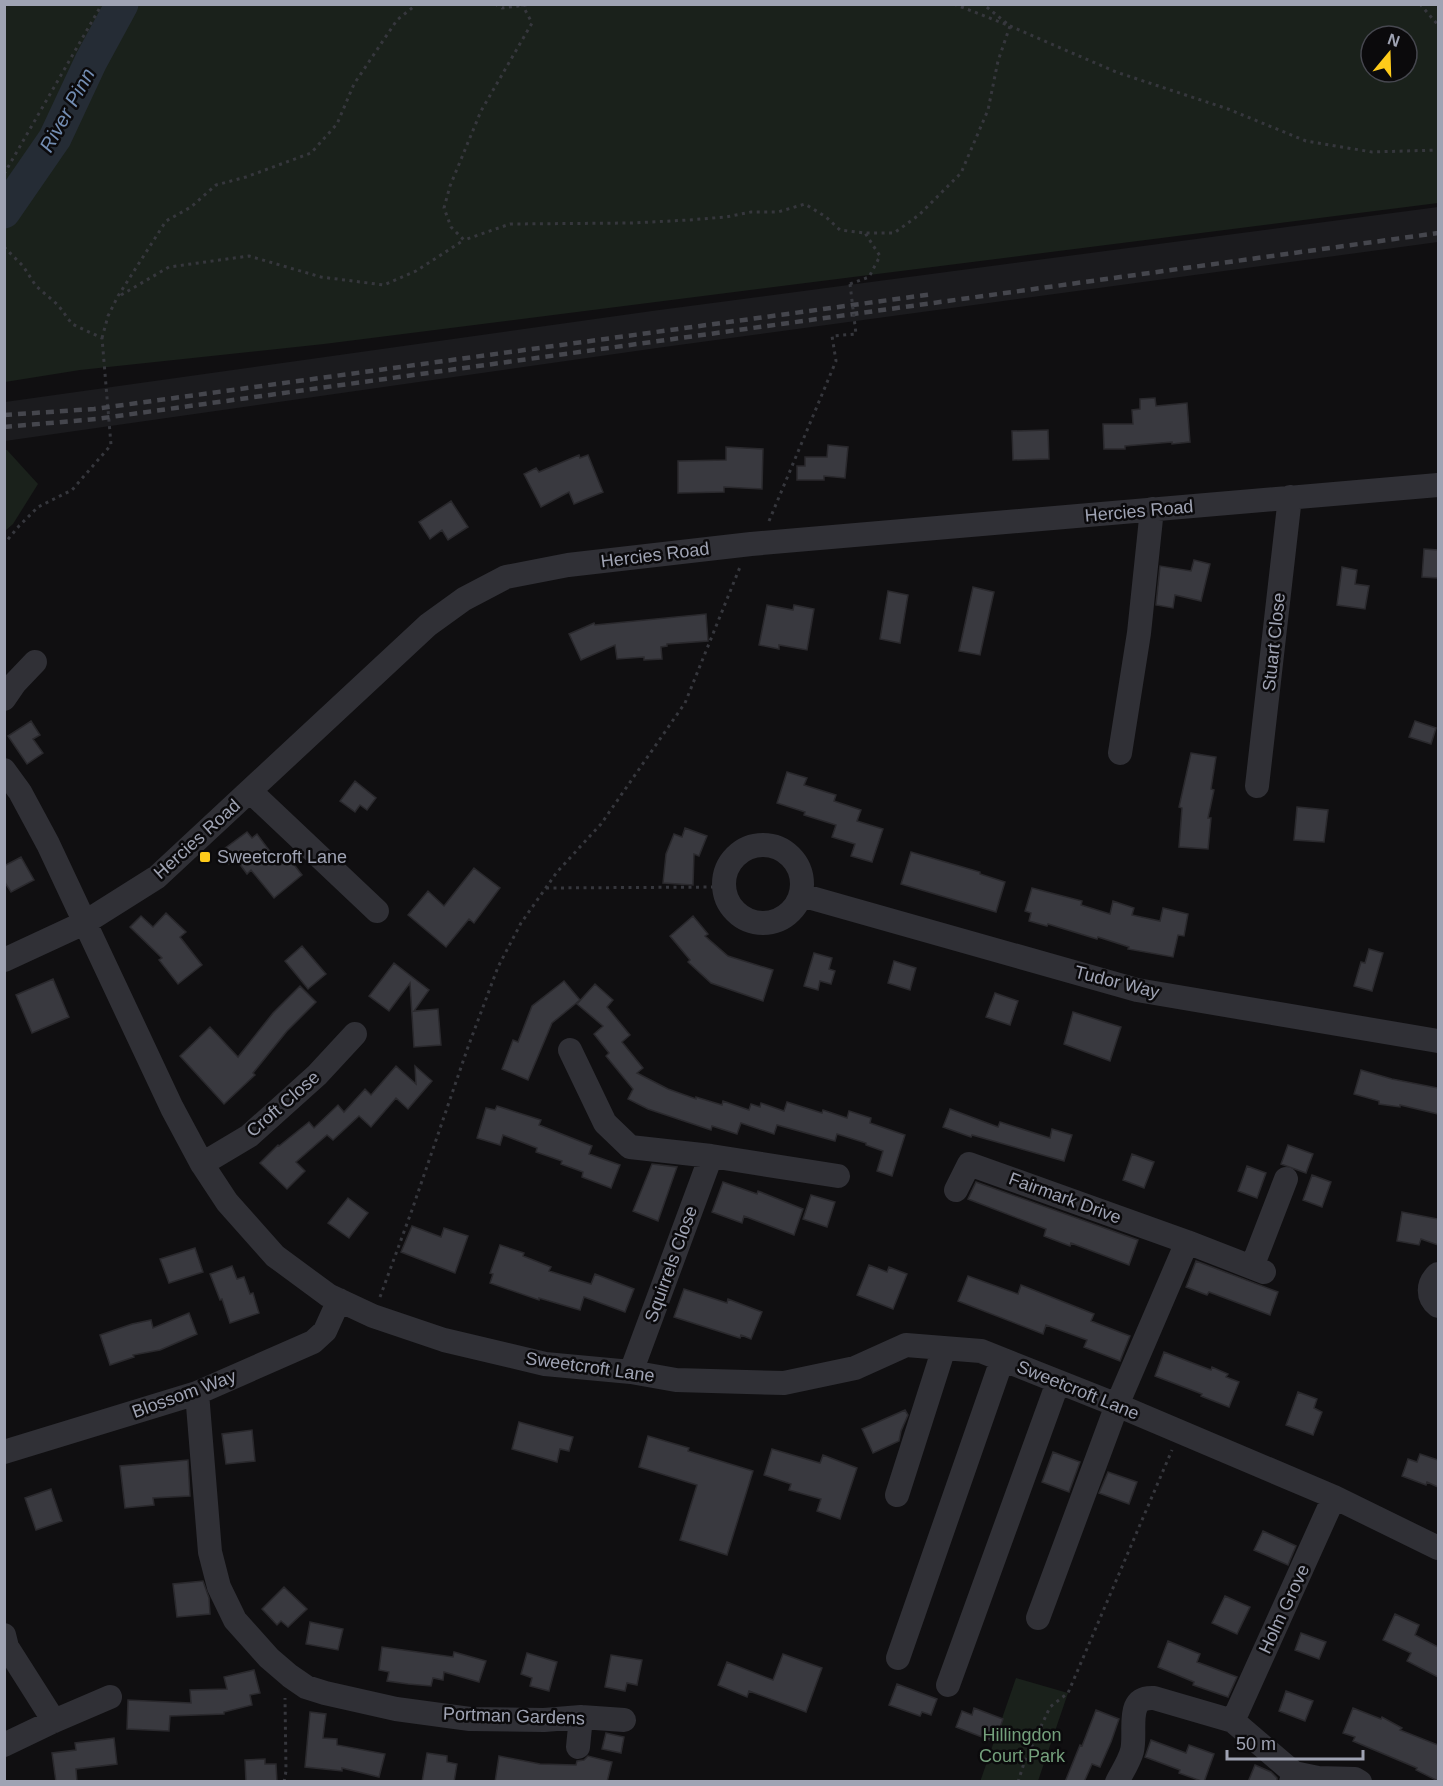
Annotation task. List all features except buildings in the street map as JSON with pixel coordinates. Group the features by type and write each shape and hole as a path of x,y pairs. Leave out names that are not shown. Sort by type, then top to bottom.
{"street":[{"name":"Hercies Road","path":"4,960 84,923 157,878 428,625 464,599 506,577 568,565 752,544 1438,485"},
{"name":"Stuart Close","path":"1257,786 1290,497"},
{"path":"1120,753 1139,633 1152,509"},
{"path":"4,699 15,682 35,662"},
{"name":"Sweetcroft Lane","path":"4,770 20,792 48,844 172,1108 202,1164 227,1202 275,1256 328,1295 373,1316 444,1340 545,1364 631,1372 676,1380 784,1383 855,1368 906,1345 981,1351 1118,1405 1334,1497 1438,1548"},
{"path":"250,791 377,911"},
{"path":"769,844 785,850 795,860 803,883 801,895 794,909 783,918 762,923 752,921 740,915 730,905 724,887 726,869 742,850 755,845 769,844"},
{"name":"Tudor Way","path":"801,895 1137,990 1438,1041"},
{"name":"Croft Close","path":"202,1164 249,1136 317,1076 355,1034"},
{"path":"570,1050 605,1123 630,1148 711,1156 838,1176"},
{"name":"Squirrels Close","path":"631,1372 711,1156"},
{"name":"Fairmark Drive","path":"956,1190 969,1164 1187,1242 1258,1270 1286,1179"},
{"path":"1038,1618 1118,1405 1187,1242"},
{"path":"1438,1274 1432,1280 1430,1292 1431,1298 1438,1306"},
{"name":"Blossom Way","path":"4,1452 197,1393 313,1342 326,1331 339,1300"},
{"path":"897,1495 944,1348"},
{"path":"898,1658 1002,1360"},
{"path":"948,1685 1058,1382"},
{"name":"Portman Gardens","path":"197,1393 210,1552 219,1587 235,1620 269,1658 290,1676 306,1687 325,1694 396,1709 471,1719 544,1720 581,1717 624,1720"},
{"name":"Holm Grove","path":"1233,1721 1334,1497"},
{"path":"4,1635 7,1647 54,1721"},
{"path":"4,1745 110,1697"},
{"path":"1117,1782 1131,1754 1135,1708 1139,1701 1146,1697 1233,1721 1293,1777 1355,1779 1360,1782"},
{"path":"578,1747 581,1717"}],"path":[{"path":"4,174 102,4"},
{"path":"4,544 38,507 72,490 111,445 102,338 108,316 118,296 166,221 191,207 216,185 246,177 311,153 337,124 354,84 397,20 417,4"},
{"path":"495,4 502,8 533,4"},
{"path":"954,4 1116,72 1228,109 1306,141 1372,152 1438,150"},
{"path":"983,4 1010,26"},
{"path":"1419,4 1438,25"},
{"path":"464,240 451,227 444,208 450,186 481,111 532,23 524,5"},
{"path":"118,296 169,267 249,256 321,277 384,285 416,271 464,240 510,224 632,223 699,219 778,212 805,204 826,217 840,230 894,233 919,215 961,173 988,110 998,61 1010,26"},
{"path":"373,1316 498,967 521,923 557,872 601,824 685,703 739,568 752,544 766,528 836,361 832,336 856,334 850,284 868,276 880,256 865,233"},
{"path":"4,247 23,266 36,286 58,305 72,324 102,338"},
{"path":"546,888 724,887"},
{"path":"1018,1782 1024,1763 1050,1707 1068,1693 1180,1431"},
{"path":"284,1782 286,1771 284,1703 290,1676"}],"shaded area":[{"path":"1438,207 1438,242 657,348 5,441 5,402 652,311"}],"green space":[{"path":"4,5 1438,5 1438,203 324,344 80,370 5,382"},
{"path":"5,450 38,484 13,524 5,531"},
{"name":"Hillingdon Court Park","path":"1016,1678 1068,1693 1038,1781 980,1782"}],"waterway":[{"name":"River Pinn","path":"4,212 55,138 91,61 122,4"}],"railway":[{"path":"4,427 96,419 1438,233"},
{"path":"4,415 94,409 933,294"}],"place":[{"name":"Sweetcroft Lane","path":"205,857"}]}
